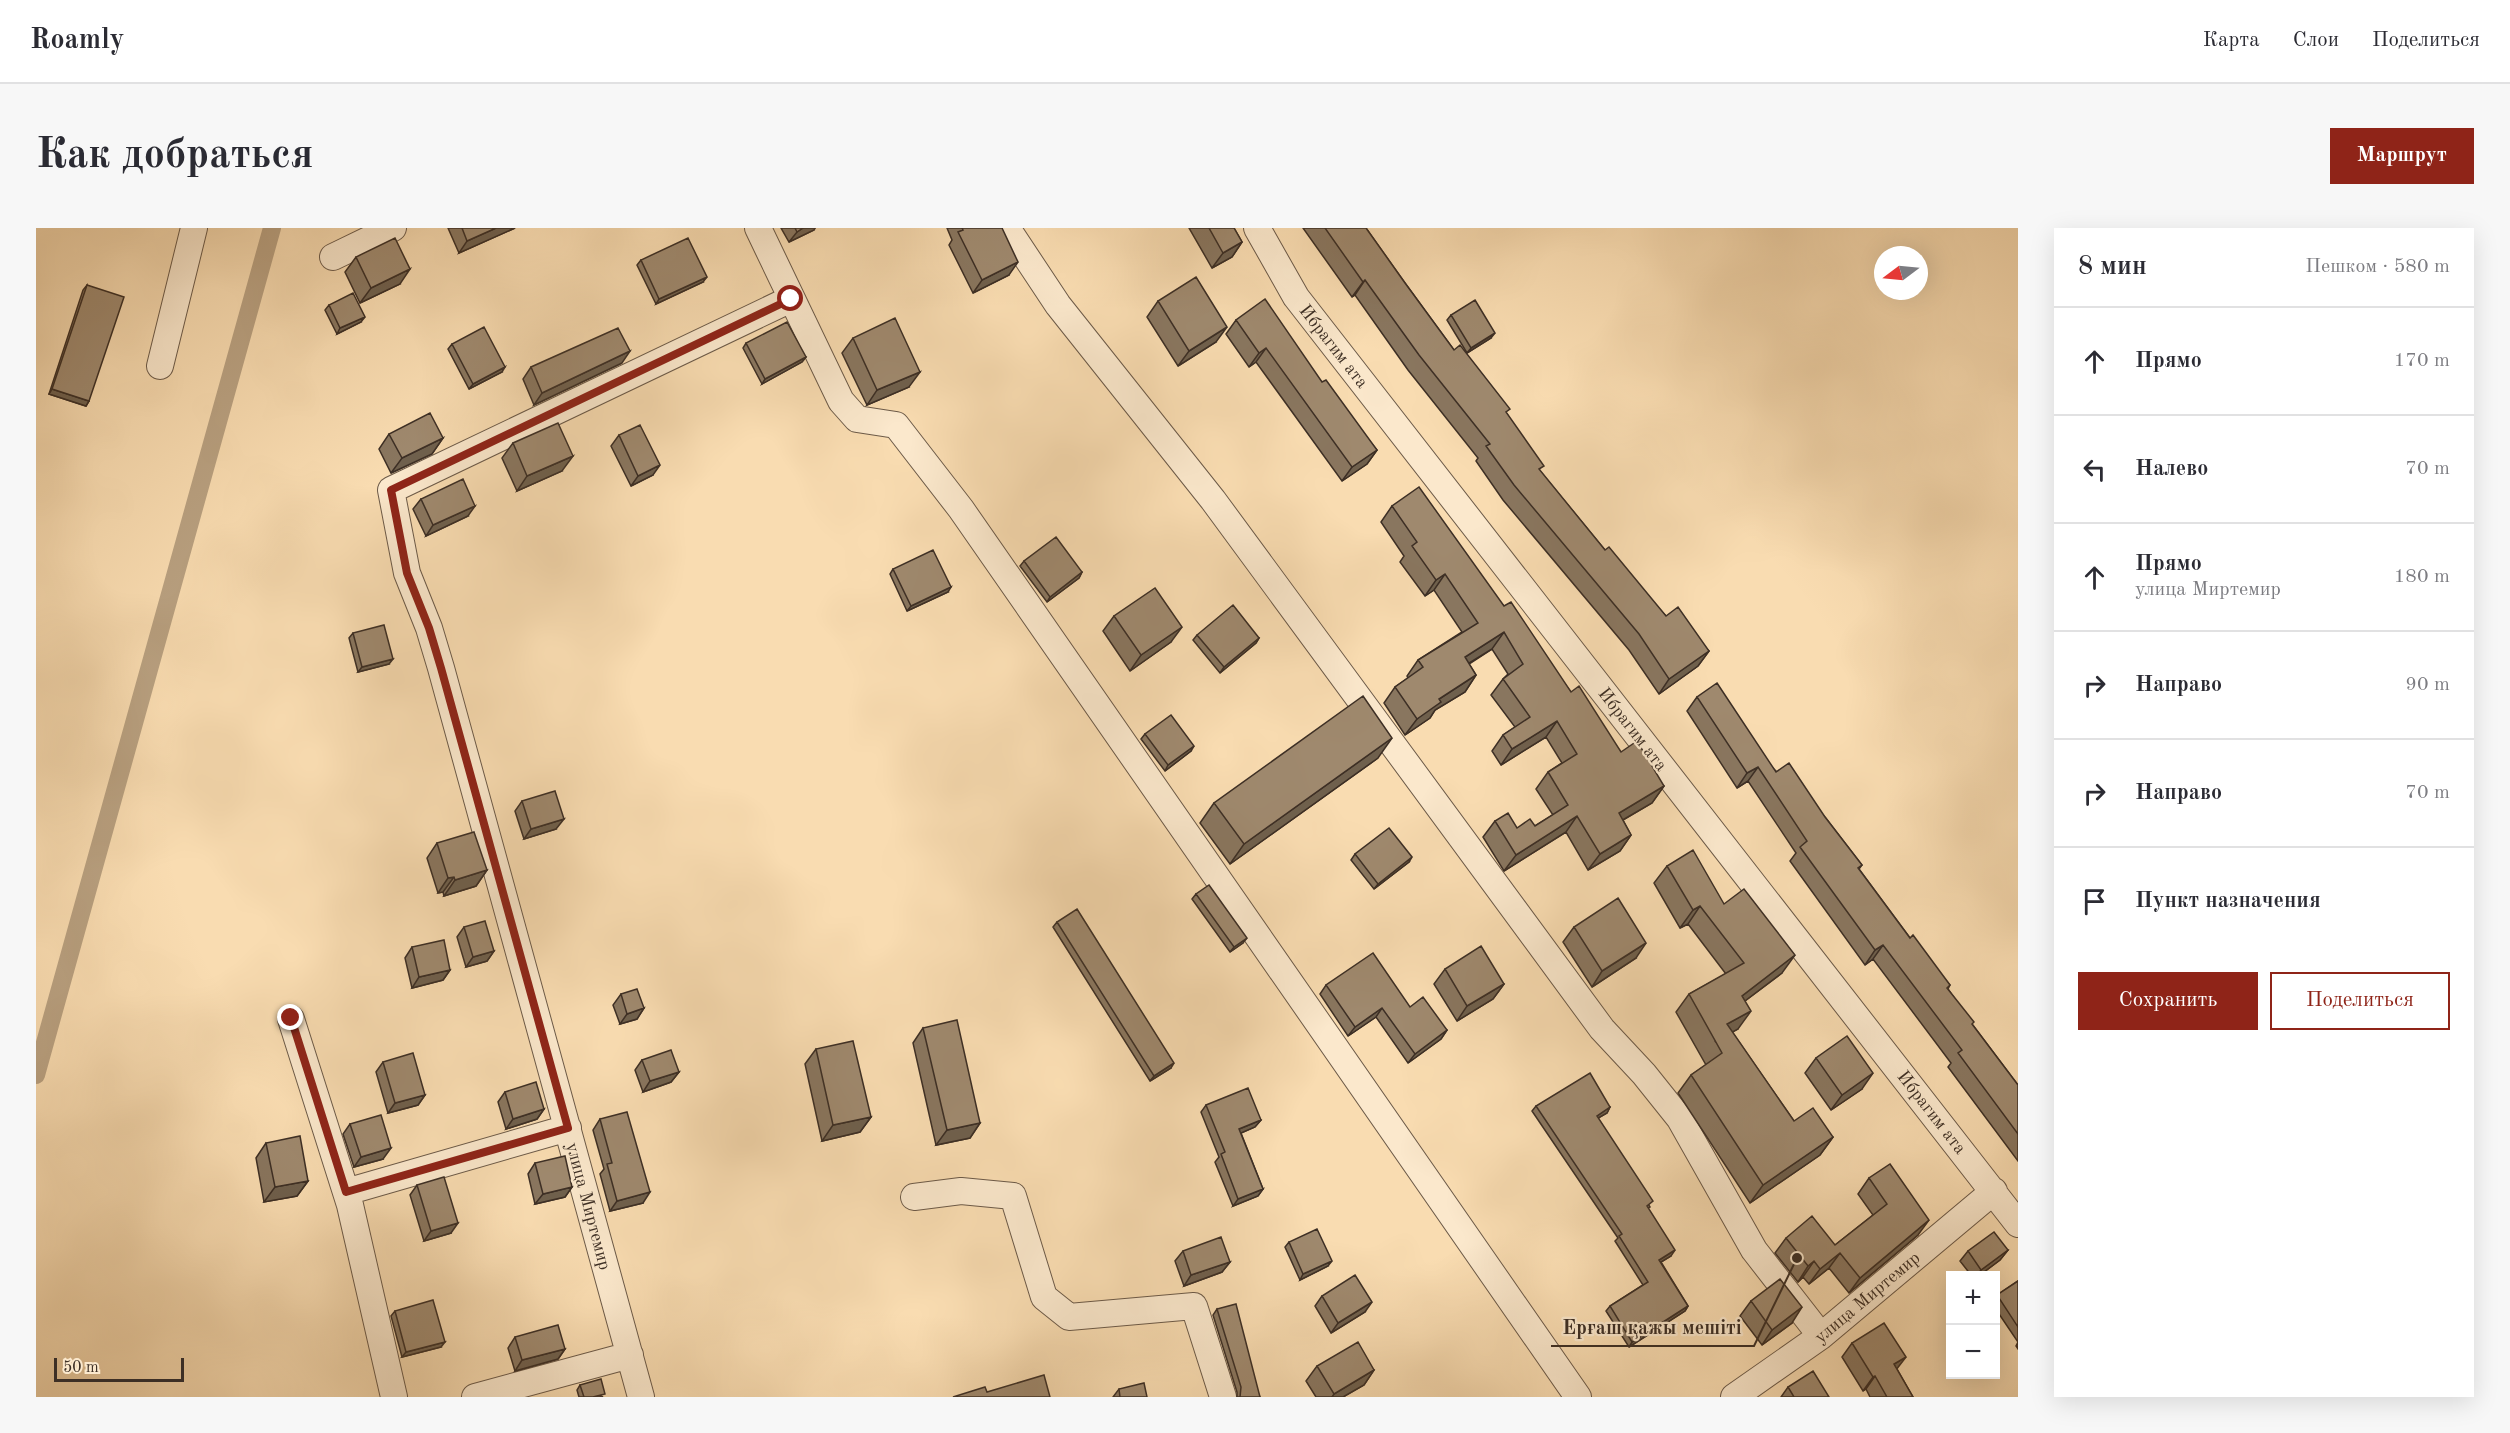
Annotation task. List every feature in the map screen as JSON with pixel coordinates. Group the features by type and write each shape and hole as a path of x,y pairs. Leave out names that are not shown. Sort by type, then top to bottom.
{"street":[{"path":"160,366 194,228"},
{"path":"333,257 393,228"},
{"path":"758,228 841,401 857,419 896,425 961,509 1578,1397"},
{"path":"1007,228 1058,305 1213,500 1588,1011 1680,1119 1754,1250 1821,1336"},
{"name":"Ибрагим ата","path":"1257,228 1296,297 2018,1224"},
{"name":"улица Миртемир","path":"641,1397 441,668 429,628 407,573 391,490 791,299"},
{"path":"291,1018 346,1192 394,1397"},
{"path":"346,1192 568,1128"},
{"path":"914,1197 961,1191 1013,1196 1044,1297 1069,1317 1194,1306 1223,1397"},
{"name":"улица Миртемир","path":"1734,1397 1821,1336 1994,1191"},
{"path":"475,1397 630,1355"}],"building":[{"path":"462,228 496,228 467,241"},
{"path":"962,228 1002,228 1018,262 982,280 958,232 963,230"},
{"path":"1209,228 1234,228 1242,242 1223,253"},
{"path":"1325,228 1366,228 1454,350 1460,345 1510,409 1506,412 1544,466 1539,469 1605,550 1609,547 1666,616 1678,607 1709,651 1669,679 1639,634 1514,485 1486,446 1490,444 1419,355 1365,280 1363,282"},
{"path":"395,238 410,269 371,288 356,257"},
{"path":"688,238 707,277 659,299 641,260"},
{"path":"1196,277 1227,327 1189,351 1158,301"},
{"path":"87,285 124,297 89,401 52,389"},
{"path":"353,293 365,317 340,328 329,305"},
{"path":"1265,299 1322,382 1326,380 1377,450 1352,467 1266,348 1259,353 1236,320"},
{"path":"1475,300 1495,333 1471,348 1451,315"},
{"path":"895,318 920,372 877,390 853,338"},
{"path":"787,322 806,357 765,379 746,343"},
{"path":"484,327 505,367 473,384 452,344"},
{"path":"618,328 630,351 542,393 531,367"},
{"path":"430,413 443,438 402,458 389,434"},
{"path":"558,423 573,456 527,476 513,443"},
{"path":"640,425 660,465 638,476 619,435"},
{"path":"463,479 475,506 433,525 421,499"},
{"path":"1419,487 1504,606 1511,602 1571,692 1579,686 1621,752 1637,741 1664,786 1619,813 1631,835 1600,854 1577,816 1516,855 1495,821 1508,813 1517,828 1530,819 1535,826 1568,805 1548,772 1577,754 1557,721 1512,749 1503,735 1530,717 1503,679 1523,664 1504,632 1465,657 1476,675 1439,699 1441,702 1417,719 1395,687 1423,667 1418,660 1478,623 1445,574 1436,580 1412,546 1417,542 1392,506"},
{"path":"1056,537 1082,572 1050,597 1024,561"},
{"path":"933,550 951,587 911,606 893,569"},
{"path":"1155,588 1182,627 1141,655 1114,616"},
{"path":"1233,605 1259,638 1224,667 1197,635"},
{"path":"384,625 393,659 362,667 353,633"},
{"path":"1717,683 1776,772 1789,763 1825,817 1862,865 1858,868 1910,938 1913,935 1950,985 1947,988 2018,1085 2018,1134 1958,1053 1962,1050 1883,945 1875,950 1800,847 1807,841 1758,767 1747,773 1697,697"},
{"path":"1363,696 1392,738 1244,844 1214,803"},
{"path":"1171,715 1194,746 1168,765 1145,734"},
{"path":"555,791 564,819 531,829 522,801"},
{"path":"1389,828 1412,857 1378,884 1355,854"},
{"path":"474,832 487,870 455,880 454,877 448,878 437,843"},
{"path":"1693,850 1724,904 1744,889 1795,955 1742,996 1751,1011 1727,1024 1794,1121 1813,1108 1833,1137 1763,1185 1691,1075 1722,1053 1689,994 1744,963 1700,906 1693,910 1667,866"},
{"path":"1209,885 1247,938 1234,947 1196,894"},
{"path":"1618,898 1646,943 1602,971 1574,927"},
{"path":"1077,909 1174,1063 1154,1076 1057,922"},
{"path":"485,921 494,951 473,957 464,927"},
{"path":"444,940 450,970 419,977 412,947"},
{"path":"1481,946 1504,984 1467,1006 1445,969"},
{"path":"1373,953 1410,1007 1423,997 1447,1030 1415,1054 1382,1008 1355,1027 1326,985"},
{"path":"637,989 644,1008 627,1014 621,994"},
{"path":"957,1020 980,1123 947,1130 923,1028"},
{"path":"1847,1036 1873,1073 1842,1095 1816,1058"},
{"path":"853,1041 871,1117 833,1125 816,1049"},
{"path":"671,1050 679,1072 650,1081 642,1060"},
{"path":"413,1053 425,1095 395,1103 383,1062"},
{"path":"1590,1073 1610,1107 1597,1116 1653,1201 1647,1206 1675,1250 1659,1260 1688,1306 1632,1342 1610,1306 1648,1282 1619,1236 1622,1234 1536,1106"},
{"path":"536,1082 544,1109 513,1119 505,1092"},
{"path":"1248,1088 1261,1120 1239,1129 1263,1189 1238,1199 1221,1154 1225,1152 1206,1105"},
{"path":"627,1112 650,1192 617,1201 607,1164 612,1163 600,1119"},
{"path":"381,1115 391,1148 361,1157 350,1124"},
{"path":"300,1136 308,1181 275,1187 266,1143"},
{"path":"565,1156 572,1187 543,1194 535,1163"},
{"path":"1890,1164 1929,1220 1860,1278 1840,1253 1820,1269 1814,1261 1808,1266 1786,1238 1812,1216 1835,1245 1887,1204 1869,1178"},
{"path":"444,1177 458,1223 431,1231 417,1185"},
{"path":"1317,1229 1332,1261 1303,1274 1289,1242"},
{"path":"1994,1232 2008,1250 1981,1270 1968,1251"},
{"path":"1221,1237 1230,1262 1191,1275 1183,1251"},
{"path":"1355,1275 1372,1302 1338,1323 1322,1296"},
{"path":"1780,1279 1802,1307 1772,1330 1751,1301"},
{"path":"2018,1281 2018,1327 2000,1300 2000,1293"},
{"path":"433,1300 445,1342 406,1352 395,1311"},
{"path":"1236,1304 1260,1397 1240,1397 1241,1387 1217,1309"},
{"path":"1884,1323 1906,1357 1894,1364 1913,1397 1887,1397 1852,1343"},
{"path":"558,1325 565,1349 522,1360 515,1337"},
{"path":"1358,1342 1374,1370 1334,1394 1317,1366"},
{"path":"1813,1371 1829,1397 1794,1397 1788,1387"},
{"path":"1044,1375 1050,1397 953,1397 985,1387 987,1392"},
{"path":"601,1379 605,1394 584,1397 580,1385"},
{"path":"1144,1383 1147,1397 1120,1397 1119,1389"}],"waterway":[{"path":"36,1075 272,228"}],"place":[{"name":"Ерғаш қажы мешіті","path":"1797,1258"}],"route":[{"path":"291,1018 346,1192 568,1128 441,668 429,628 407,573 391,490 791,299"}]}
